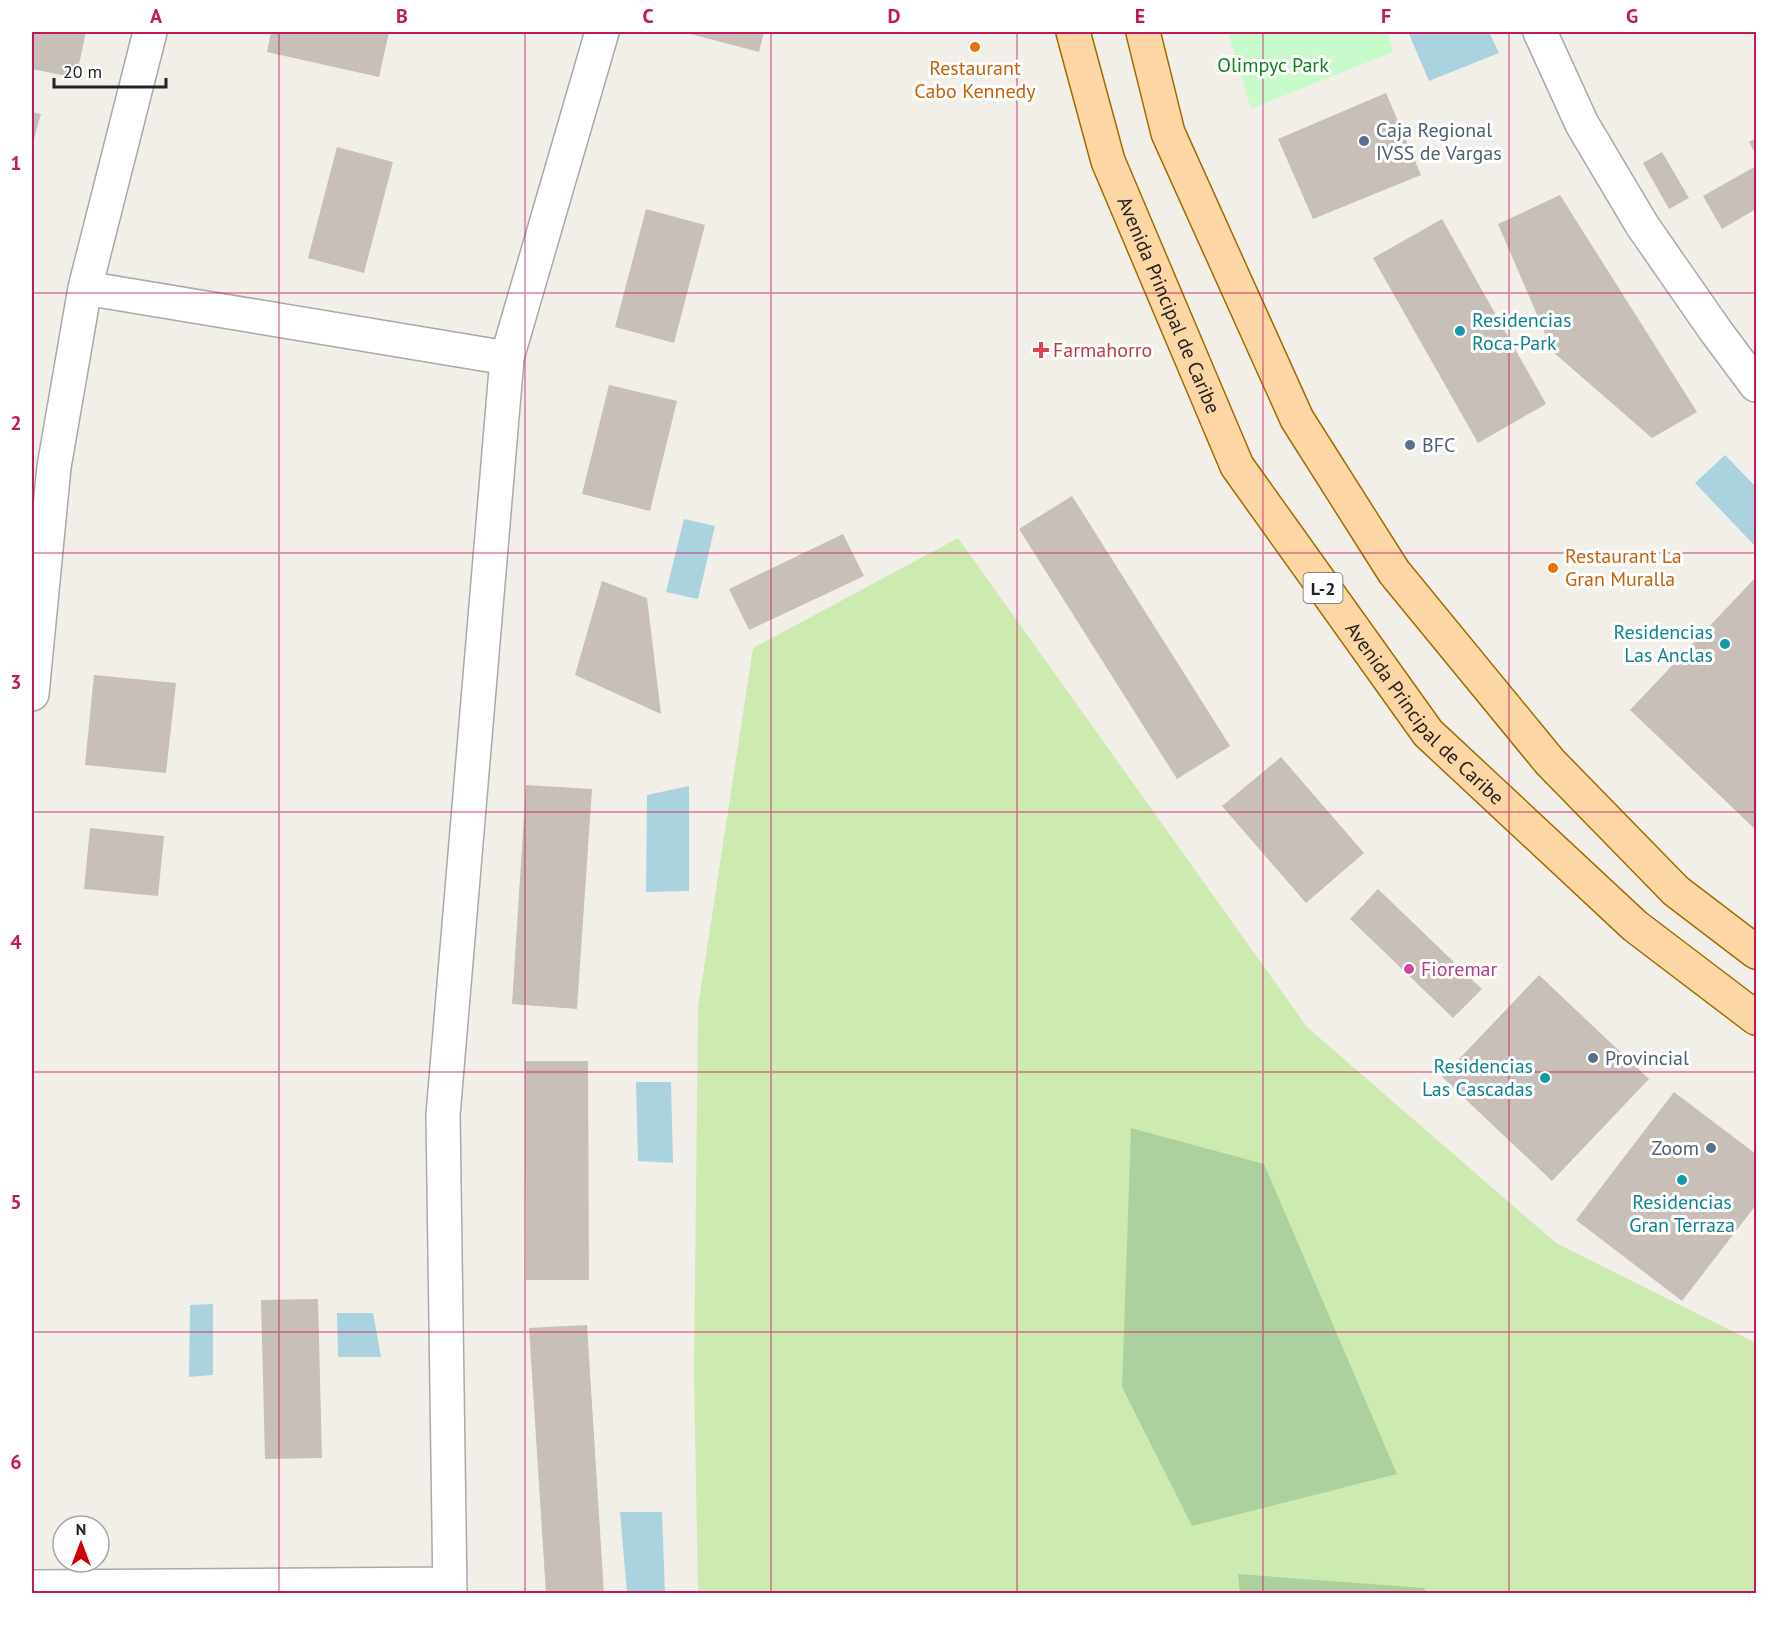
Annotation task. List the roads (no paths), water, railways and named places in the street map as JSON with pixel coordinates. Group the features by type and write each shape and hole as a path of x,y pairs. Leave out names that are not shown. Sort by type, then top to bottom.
{"main road":[{"name":"Avenida Principal de Caribe","path":"1073,32 1108,161 1237,466 1428,733 1635,926 1756,1018"},
{"path":"1143,32 1168,133 1297,419 1394,572 1550,762 1676,891 1756,952"}],"street":[{"path":"32,694 54,467 85,288 150,32"},
{"path":"32,1587 449,1589 443,1115 507,358 602,32"},
{"path":"1540,32 1582,124 1642,225 1756,385"},
{"path":"85,288 507,358"}],"water":[{"path":"1415,32 1489,32 1499,53 1429,81 1409,34"},
{"path":"1725,455 1756,487 1756,543 1754,545 1695,483"},
{"path":"684,519 715,526 698,599 666,592"},
{"path":"689,786 689,891 646,892 647,795"},
{"path":"636,1082 671,1082 673,1163 638,1161"},
{"path":"213,1304 213,1375 189,1377 190,1305"},
{"path":"337,1313 373,1313 381,1357 338,1357"},
{"path":"620,1512 662,1512 665,1593 627,1593"}],"place":[{"name":"Restaurant Cabo Kennedy","path":"975,47"},
{"name":"Caja Regional IVSS de Vargas","path":"1364,141"},
{"name":"Residencias Roca-Park","path":"1460,331"},
{"name":"Farmahorro","path":"1041,350"},
{"name":"BFC","path":"1410,445"},
{"name":"Restaurant La Gran Muralla","path":"1553,568"},
{"name":"Residencias Las Anclas","path":"1725,644"},
{"name":"Fioremar","path":"1409,969"},
{"name":"Provincial","path":"1593,1058"},
{"name":"Residencias Las Cascadas","path":"1545,1078"},
{"name":"Zoom","path":"1711,1148"},
{"name":"Residencias Gran Terraza","path":"1682,1180"}],"park label":[{"name":"Olimpyc Park","path":"1273,65"}]}
